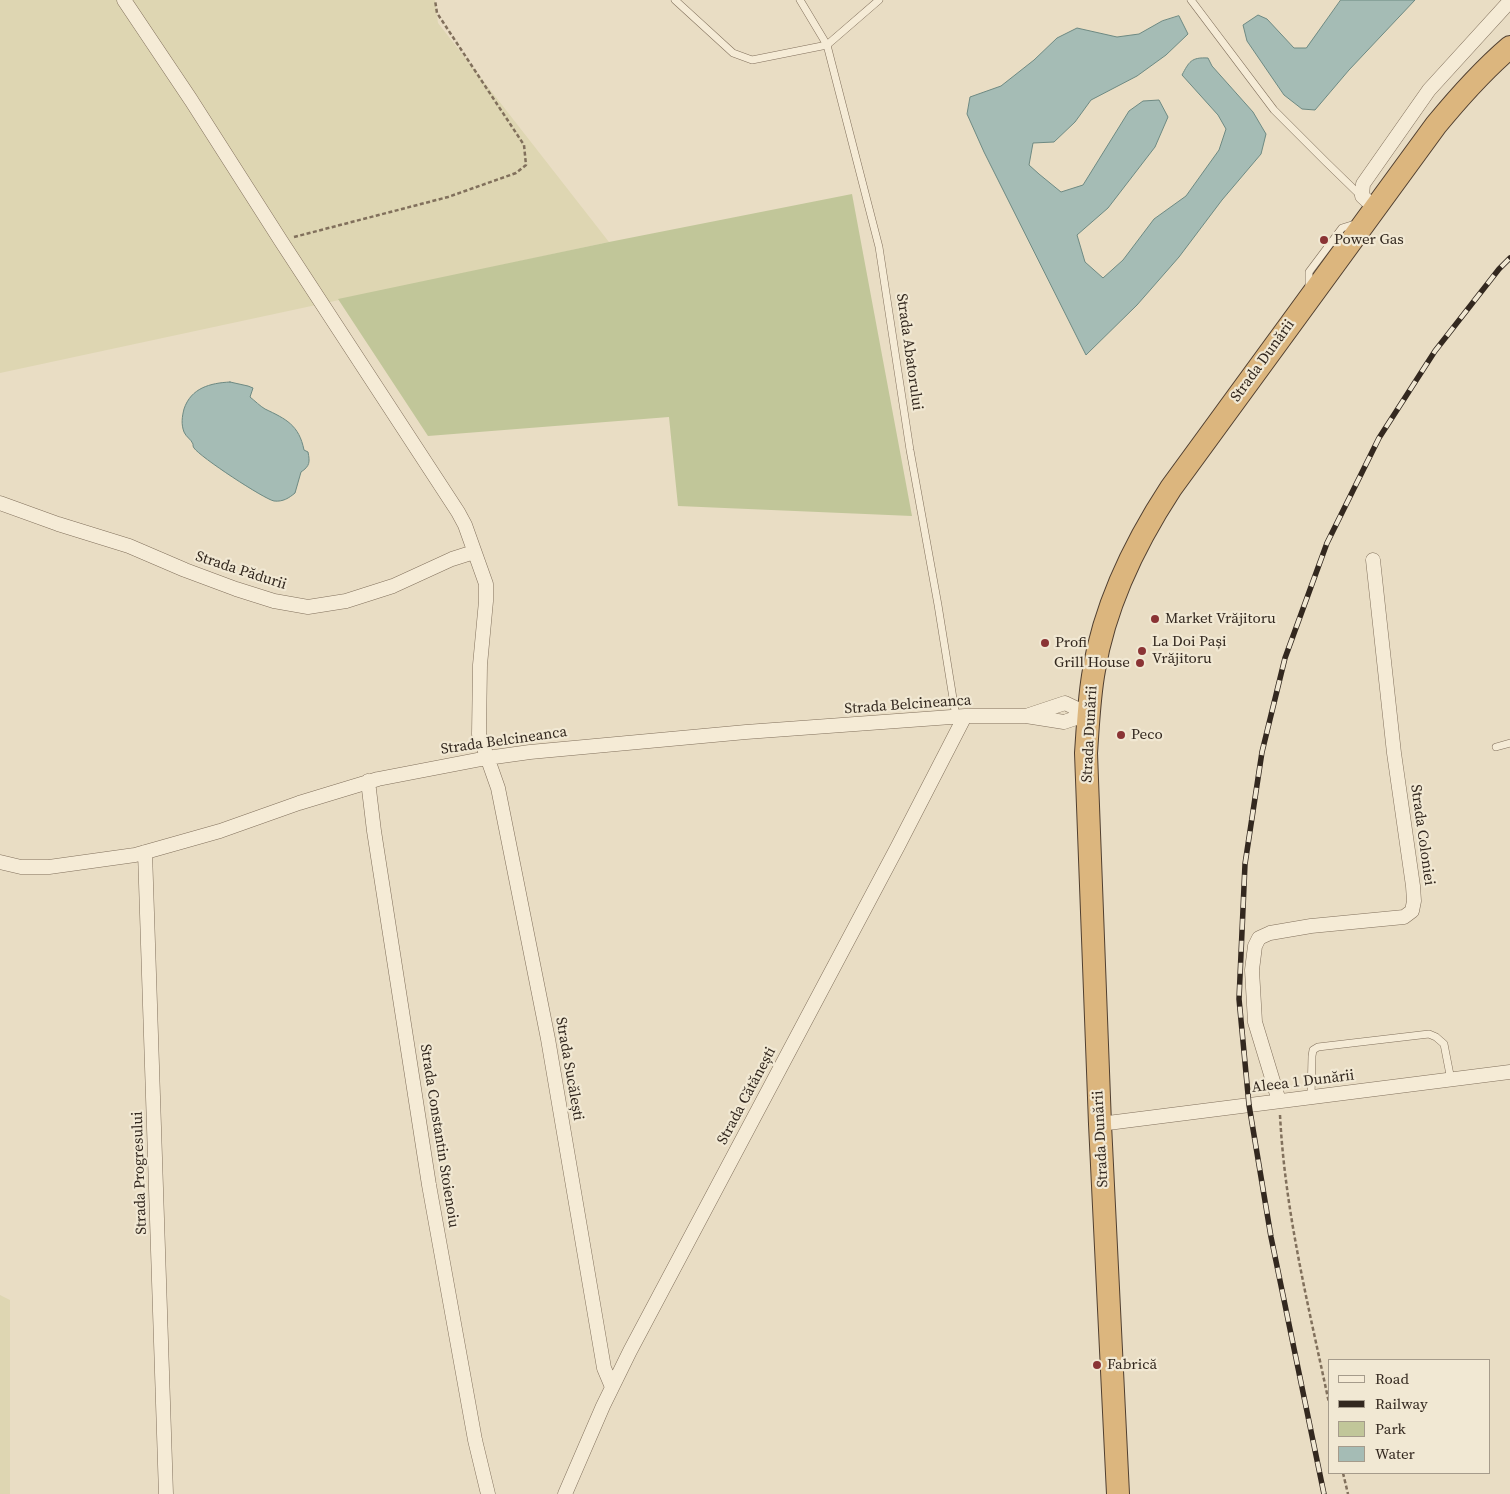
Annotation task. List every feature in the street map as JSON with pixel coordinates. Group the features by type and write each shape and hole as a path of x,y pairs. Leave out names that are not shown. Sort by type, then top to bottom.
{"highway":[{"name":"Strada Dunării","path":"1118,1494 1100,1124 1086,762 1088,714 1094,670 1102,633 1114,596 1132,554 1149,521 1171,488 1309,298 1367,208 1462,93 1510,47"}],"street":[{"name":"Strada Sucălești","path":"124,0 197,108 281,241 458,512 465,525 486,584 480,665 478,719 480,734 498,788 548,1039 604,1368 612,1387"},
{"path":"1367,208 1363,184 1429,90 1510,1"},
{"name":"Strada Pădurii","path":"0,503 58,524 129,546 184,570 236,589 274,601 308,607 346,601 392,586 452,559 474,552"},
{"name":"Strada Coloniei","path":"1279,1101 1255,1022 1252,970 1255,946 1259,938 1270,933 1312,926 1404,917 1412,911 1414,901 1408,844 1394,754 1373,560"},
{"name":"Strada Belcineanca","path":"0,862 21,867 49,867 79,864 145,852 220,831 298,803 368,782 416,771 530,752 746,732 960,717 1026,716 1064,722 1088,714"},
{"name":"Strada Cătănești","path":"565,1494 612,1387 960,717"},
{"name":"Strada Constantin Stoienoiu","path":"368,782 374,832 429,1185 474,1440 488,1494"},
{"name":"Strada Progresului","path":"145,852 166,1494"},
{"name":"Aleea 1 Dunării","path":"1100,1124 1510,1072"}],"lane":[{"path":"675,0 733,53 752,60 827,45 879,0"},
{"name":"Strada Abatorului","path":"800,0 827,45 879,246 910,450 960,717"},
{"path":"1191,0 1274,110 1326,162 1367,208"},
{"path":"1496,747 1510,743"},
{"path":"1311,1097 1313,1050 1318,1047 1429,1034 1444,1044 1451,1080"}],"path":[{"path":"281,241 448,197 516,173 526,165 524,146 437,13 435,0"},
{"path":"1279,1101 1281,1147 1290,1220 1328,1398"},
{"path":"1343,1474 1348,1494"}],"shaded area":[{"path":"0,0 435,0 438,23 609,242 0,373"},
{"path":"0,1295 10,1300 10,1494 0,1494"}],"green space":[{"path":"852,194 912,516 678,506 669,417 428,436 338,299 609,242"}],"water":[{"path":"1341,0 1415,0 1349,70 1315,110 1302,109 1284,95 1247,41 1243,25 1258,15 1267,19 1294,48 1306,48"},
{"path":"1179,16 1188,34 1166,55 1137,76 1091,100 1075,122 1054,142 1033,143 1029,165 1061,192 1083,185 1129,111 1143,101 1159,100 1168,117 1155,147 1108,208 1077,235 1085,262 1103,278 1123,260 1154,219 1186,196 1219,150 1226,129 1218,115 1182,75 1191,61 1198,58 1208,58 1212,66 1253,112 1266,134 1261,154 1222,200 1179,257 1137,305 1086,355 984,152 967,114 970,97 1001,86 1034,60 1057,38 1077,28 1117,37 1139,34 1162,21"},
{"path":"230,382 253,388 250,397 263,408 290,424 299,434 304,450 308,452 309,464 301,472 295,493 286,499 274,501 268,499 232,477 199,453 184,432 182,423 183,412 191,396 196,391 209,385"}],"railway":[{"path":"1324,1494 1271,1237 1249,1105 1239,999 1245,864 1262,752 1285,658 1327,543 1379,438 1435,351 1499,269 1510,258"}],"place":[{"name":"Power Gas","path":"1324,240"},
{"name":"Market Vrăjitoru","path":"1155,619"},
{"name":"Profi","path":"1045,643"},
{"name":"La Doi Pași Vrăjitoru","path":"1142,651"},
{"name":"Grill House","path":"1140,663"},
{"name":"Peco","path":"1121,735"},
{"name":"Fabrică","path":"1097,1365"}]}
